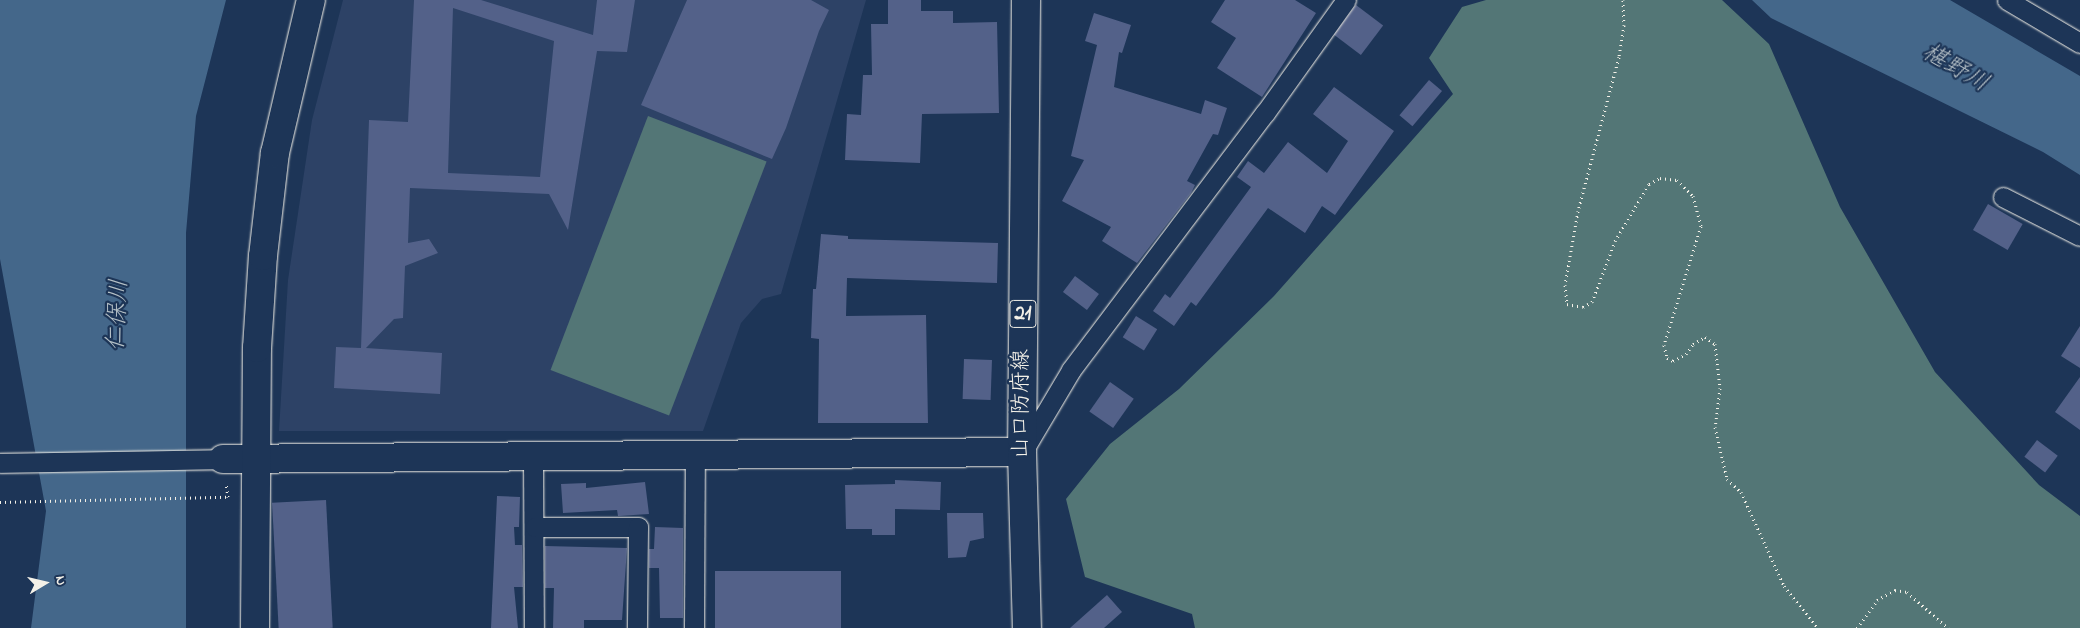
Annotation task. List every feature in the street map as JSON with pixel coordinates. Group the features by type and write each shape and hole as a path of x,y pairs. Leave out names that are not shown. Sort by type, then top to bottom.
{"street":[{"path":"255,628 256,348 274,153 311,0"},
{"name":"山口防府線","path":"1026,0 1022,452 1027,628"},
{"path":"0,463 222,466 255,458 1022,452 1071,370 1265,113 1346,0"},
{"path":"2007,0 2080,43"},
{"path":"2003,197 2080,236"},
{"path":"694,628 695,454"},
{"path":"533,456 534,628"},
{"path":"534,527 638,527 637,628"}],"path":[{"path":"1623,0 1624,24 1619,57 1578,211 1565,285 1567,304 1583,308 1592,302 1616,241 1649,184 1660,178 1677,180 1692,196 1701,226 1664,345 1667,358 1673,361 1686,354 1693,344 1705,337 1714,344 1720,388 1716,427 1726,479 1741,492 1784,586 1818,628"},
{"path":"0,502 228,497 222,466"},
{"path":"1857,628 1877,600 1895,590 1907,592 1948,628"}],"shaded area":[{"path":"343,0 866,0 781,294 762,299 741,323 703,431 279,431 288,280 312,120"}],"green space":[{"path":"1486,0 1722,0 1769,44 1840,207 1935,372 2039,485 2080,516 2080,628 1195,628 1192,614 1085,577 1066,499 1110,444 1179,389 1274,296 1453,94 1429,58 1462,7"},
{"path":"648,116 767,162 669,415 551,370"}],"water":[{"name":"仁保川","path":"0,0 226,0 196,116 186,233 186,628 31,628 46,511 0,259"},
{"name":"椹野川","path":"1752,0 1950,0 2080,76 2080,175 2043,152 1771,18"}],"building":[{"path":"414,0 481,0 593,35 597,0 635,0 627,52 597,51 568,230 549,194 410,188 408,243 429,239 438,253 405,266 403,318 394,319 366,348 442,353 440,394 334,388 336,347 361,348 369,120 408,122","holes":["453,8 554,41 540,177 448,173"]},
{"path":"687,0 811,0 829,10 819,31 786,128 772,159 641,105"},
{"path":"888,0 921,0 921,11 953,11 953,23 997,22 999,113 922,114 920,163 845,160 847,114 861,115 863,75 872,75 871,24 888,24"},
{"path":"1225,0 1295,0 1316,13 1262,97 1217,68 1236,38 1211,22"},
{"path":"1356,5 1383,25 1361,55 1334,35"},
{"path":"1094,13 1131,25 1122,53 1119,52 1114,87 1201,114 1205,100 1227,108 1218,135 1213,134 1187,181 1195,185 1191,193 1137,263 1102,241 1111,227 1062,201 1084,160 1071,156 1097,45 1085,41"},
{"path":"1429,80 1442,91 1412,126 1399,115"},
{"path":"1334,87 1394,131 1335,215 1322,206 1305,233 1268,208 1196,306 1191,302 1174,326 1153,311 1165,294 1170,298 1251,187 1237,177 1248,161 1264,173 1288,142 1327,173 1348,141 1313,114"},
{"path":"1988,204 2023,224 2008,250 1973,230"},
{"path":"821,234 848,236 848,239 998,243 997,283 847,278 846,316 926,315 928,423 818,423 819,339 811,338 813,289 816,289"},
{"path":"1075,276 1099,294 1087,310 1063,292"},
{"path":"1136,316 1157,329 1144,350 1123,337"},
{"path":"2080,326 2080,368 2061,356"},
{"path":"964,359 992,360 991,400 963,399"},
{"path":"2080,377 2080,430 2055,412"},
{"path":"1110,382 1134,399 1113,428 1089,411"},
{"path":"2037,440 2058,456 2045,472 2024,457"},
{"path":"895,480 941,482 940,510 895,509 895,535 872,535 872,529 846,529 845,485 895,484"},
{"path":"645,482 649,514 618,516 617,510 563,513 561,484 586,483 586,488"},
{"path":"497,496 520,497 519,527 514,527 515,545 522,545 523,587 514,587 518,628 491,628"},
{"path":"326,500 333,628 279,628 272,503"},
{"path":"947,513 983,513 984,538 970,541 966,557 948,558"},
{"path":"655,527 683,528 683,618 660,618 659,568 649,568 649,549 654,549"},
{"path":"545,546 627,548 622,620 584,620 584,628 553,628 554,588 545,588"},
{"path":"715,571 841,571 841,628 715,628"},
{"path":"1107,595 1122,612 1104,628 1070,628"}]}
